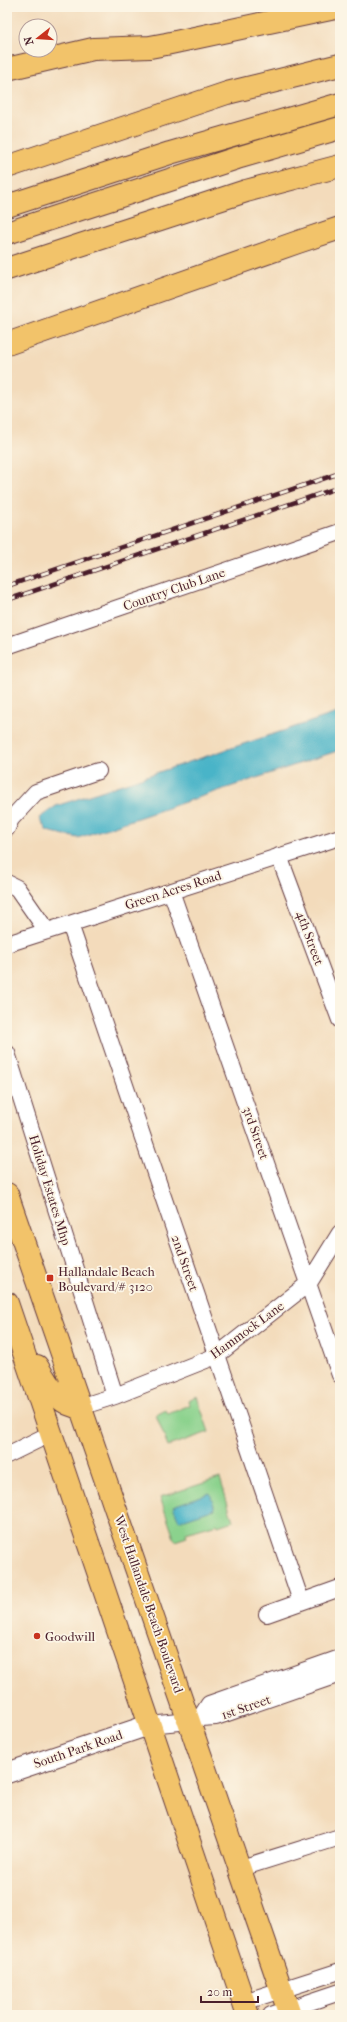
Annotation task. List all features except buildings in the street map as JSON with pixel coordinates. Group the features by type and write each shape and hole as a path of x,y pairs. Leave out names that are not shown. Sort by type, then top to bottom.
{"main road":[{"path":"7,69 93,49 150,47 340,7"},
{"path":"7,168 227,93 340,65"},
{"path":"7,206 170,153 340,104"},
{"path":"7,233 237,158 340,128"},
{"path":"7,269 246,191 340,166"},
{"path":"7,344 340,228"},
{"name":"West Hallandale Beach Boulevard","path":"7,1194 80,1406 195,1719 238,1869 283,2007"},
{"path":"7,1303 246,2008"},
{"path":"18,1338 56,1394 72,1406 80,1406"}],"street":[{"name":"Country Club Lane","path":"7,646 340,532"},
{"path":"7,828 11,819 36,792 98,771"},
{"name":"Green Acres Road","path":"7,944 279,856 340,838"},
{"name":"4th Street","path":"279,856 340,1020"},
{"path":"7,883 17,888 47,931"},
{"name":"3rd Street","path":"171,891 340,1375"},
{"name":"2nd Street","path":"70,924 216,1356 301,1601"},
{"name":"Holiday Estates Mhp","path":"7,1053 115,1396"},
{"name":"Hammock Lane","path":"80,1406 115,1396 216,1356 309,1283 340,1233"},
{"path":"7,1455 52,1433"},
{"path":"267,1614 340,1588"},
{"path":"195,1719 209,1704 340,1658"},
{"name":"1st Street","path":"149,1725 216,1717 340,1674"},
{"name":"South Park Road","path":"7,1773 149,1725"},
{"path":"238,1869 340,1837"},
{"path":"283,2007 340,1971"},
{"path":"246,2008 283,2007 340,1992"}],"green space":[{"path":"197,1397 209,1432 168,1446 156,1415 166,1410 168,1414 190,1405 188,1401"},
{"path":"220,1478 233,1521 186,1533 187,1537 175,1541 160,1497"}],"water":[{"path":"340,712 340,750 78,838 47,831 39,818 56,806"},
{"path":"210,1493 215,1509 179,1521 173,1506"}],"railway":[{"path":"7,586 340,473"},
{"path":"7,600 340,487"}],"place":[{"name":"Hallandale Beach Boulevard/# 3120","path":"50,1278"},
{"name":"Goodwill","path":"37,1636"}]}
